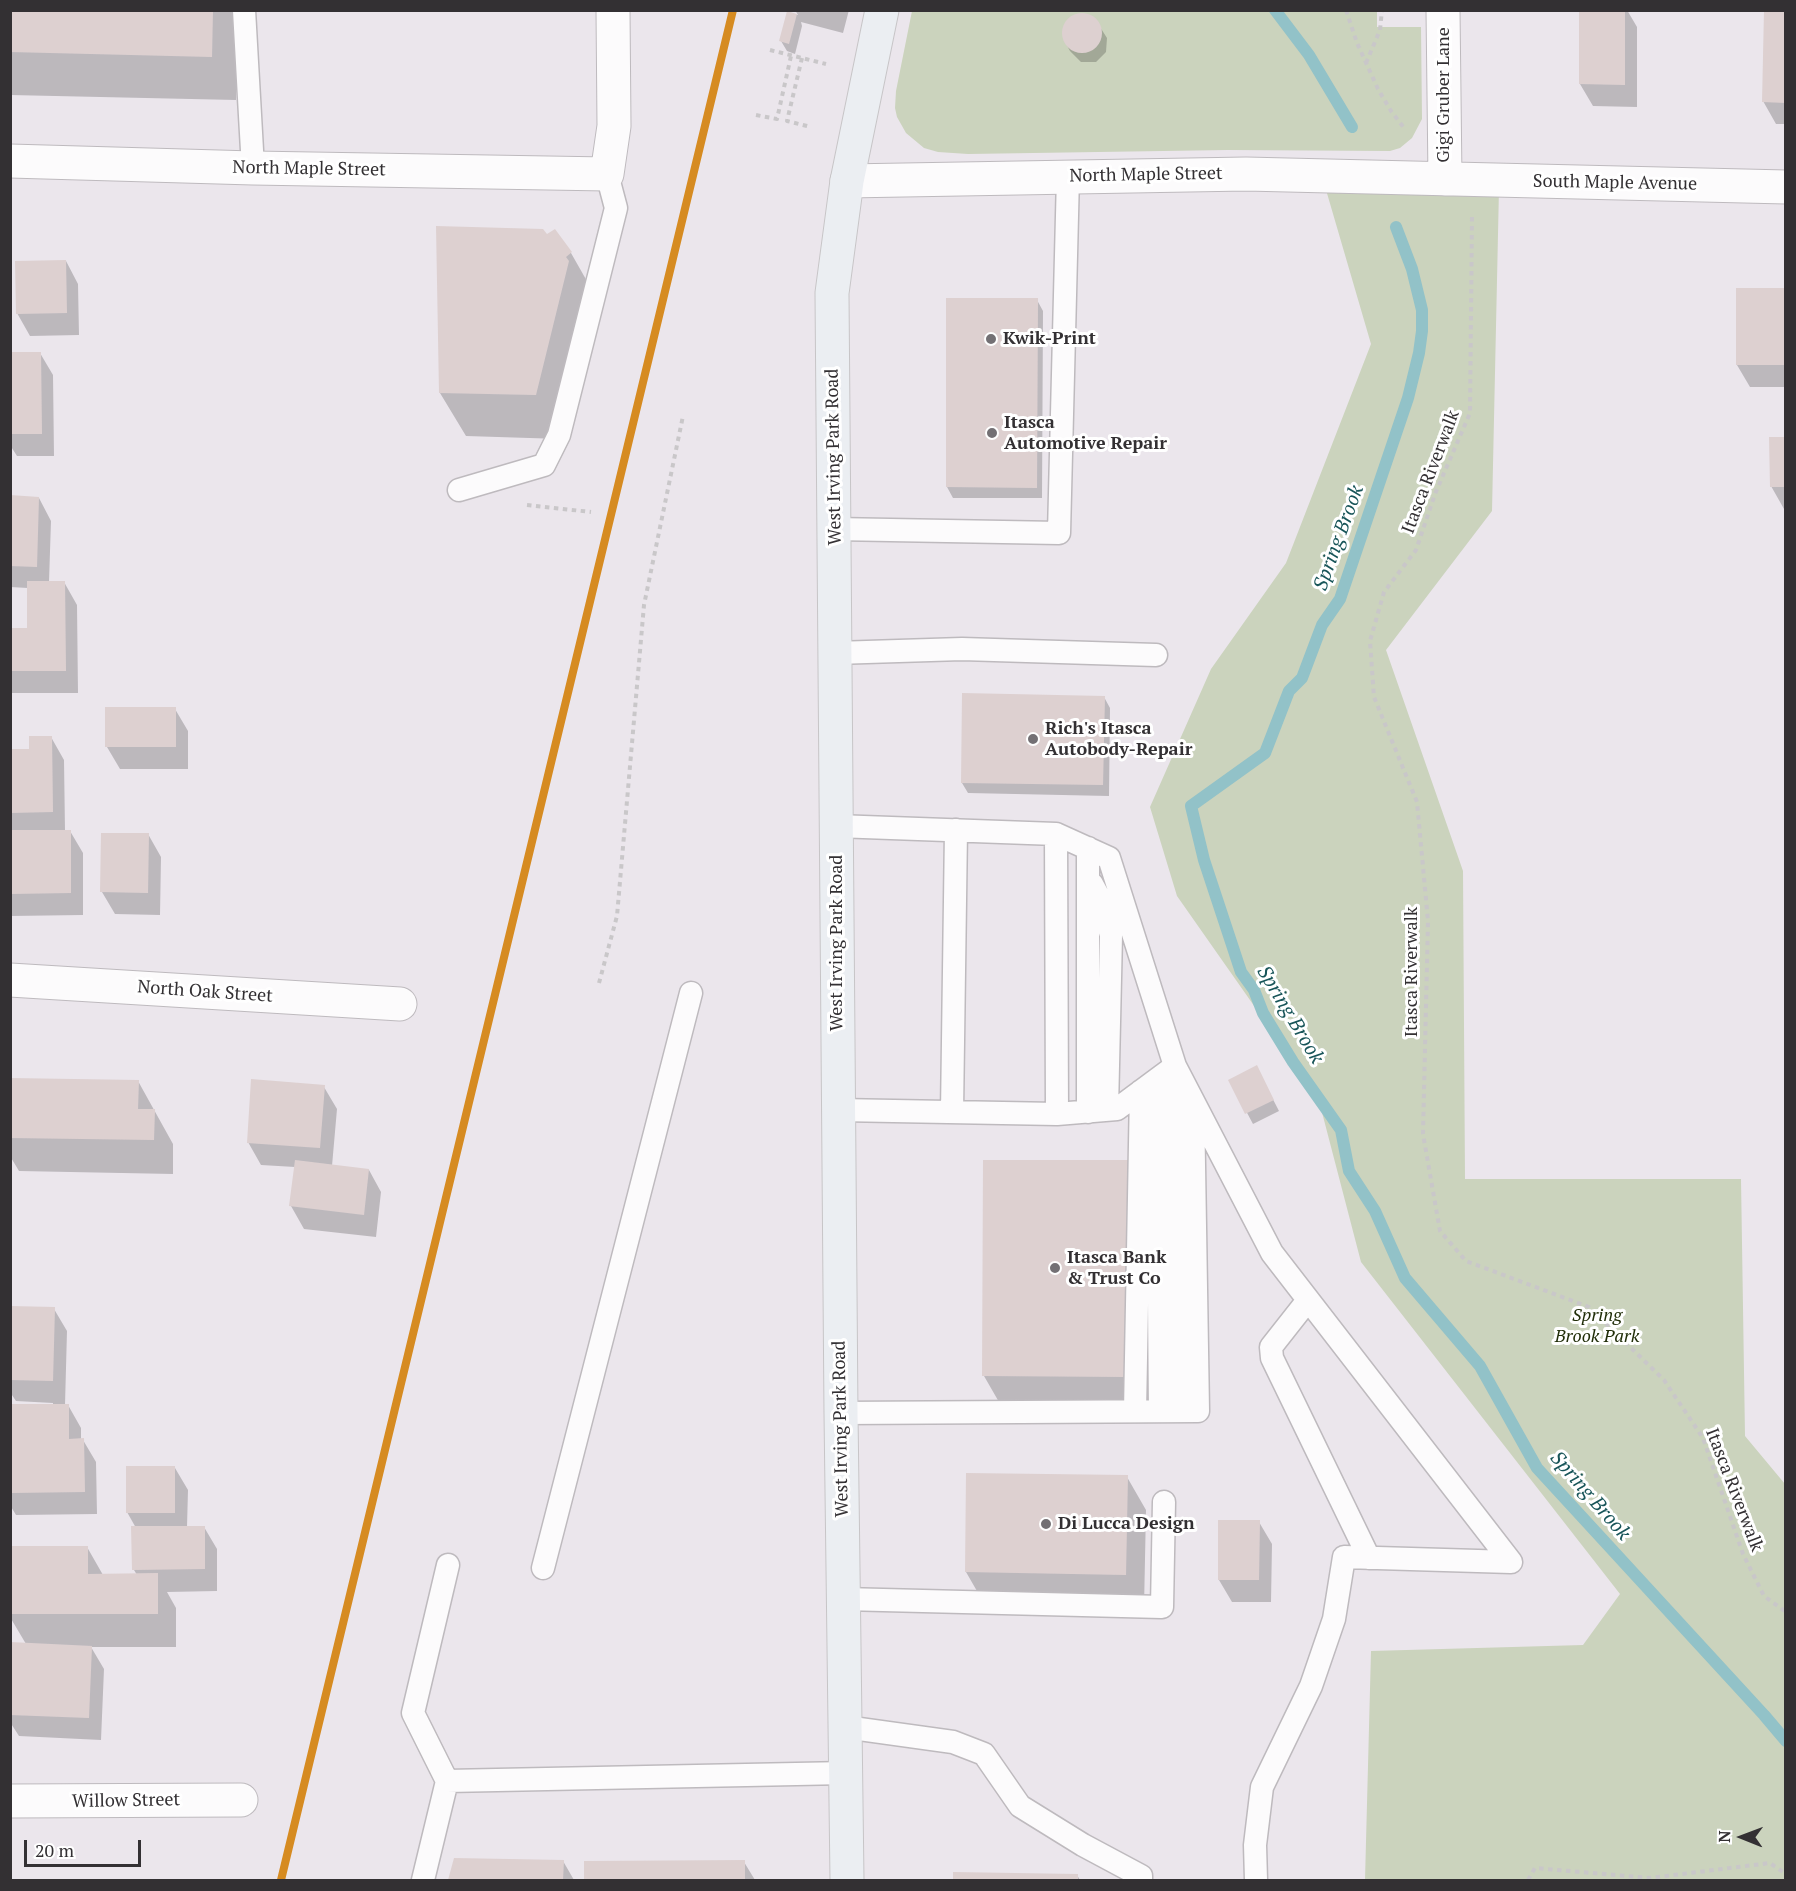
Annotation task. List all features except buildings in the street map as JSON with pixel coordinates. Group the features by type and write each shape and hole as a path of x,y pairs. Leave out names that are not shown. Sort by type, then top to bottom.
{"main road":[{"name":"West Irving Park Road","path":"847,1881 832,293 847,181 882,10"}],"street":[{"path":"608,174 614,126 613,10"},
{"name":"Gigi Gruber Lane","path":"1443,10 1444,179"},
{"name":"North Maple Street","path":"10,161 608,174"},
{"name":"North Maple Street","path":"847,181 1246,174 1444,179"},
{"name":"South Maple Avenue","path":"1444,179 1785,187"},
{"name":"North Oak Street","path":"10,980 400,1004"},
{"name":"Willow Street","path":"10,1801 241,1800"}],"lane":[{"path":"244,10 253,168"},
{"path":"459,489 544,465 559,435 616,208 608,174"},
{"path":"834,529 1059,533 1068,176"},
{"path":"835,653 962,649 1156,655"},
{"path":"836,826 1056,834 1109,858 1175,1066 1272,1253 1511,1562 1344,1557 1334,1619 1311,1686 1262,1787 1255,1845 1256,1881"},
{"path":"952,1112 956,830"},
{"path":"1056,834 1057,1114"},
{"path":"1088,848 1088,876 1099,897 1111,935 1097,1111"},
{"path":"543,1568 692,993"},
{"path":"838,1110 1057,1114 1117,1109 1175,1066"},
{"path":"1171,1411 1175,1066"},
{"path":"1149,1085 1171,1411"},
{"path":"1135,1411 1149,1085"},
{"path":"841,1413 1198,1411 1193,1100"},
{"path":"1308,1300 1271,1347 1272,1358 1369,1558"},
{"path":"843,1599 1162,1607 1164,1502"},
{"path":"423,1881 447,1781 413,1713 448,1565"},
{"path":"845,1727 953,1742 984,1754 1020,1806 1083,1845 1141,1876 1141,1881"},
{"path":"447,1781 846,1773"}],"path":[{"path":"1346,10 1366,63 1387,104 1405,129"},
{"path":"1366,63 1380,30 1382,10"},
{"path":"770,50 826,64"},
{"path":"756,115 777,119 790,56"},
{"path":"802,58 787,121 811,128"},
{"name":"Itasca Riverwalk","path":"1473,213 1470,413 1435,494 1416,550 1384,592 1370,641 1374,697 1417,802 1428,921 1423,1134 1440,1231 1466,1261 1589,1307 1664,1380 1703,1438 1743,1554 1764,1596 1785,1612"},
{"path":"599,983 617,916 644,605 683,416"},
{"path":"526,505 591,512"},
{"path":"1528,1881 1535,1868 1650,1878 1770,1863 1785,1874"}],"green space":[{"path":"912,11 1377,11 1377,27 1421,27 1422,119 1412,138 1400,148 1390,151 1228,150 968,154 938,152 924,148 906,133 895,108 896,91"},
{"name":"Spring Brook Park","path":"1324,183 1499,188 1492,511 1386,650 1463,871 1465,1179 1741,1179 1745,1436 1785,1484 1785,1880 1365,1880 1371,1651 1583,1645 1620,1594 1361,1262 1318,1097 1177,896 1150,807 1211,669 1286,563 1371,344"}],"waterway":[{"name":"Spring Brook","path":"1275,10 1309,55 1352,127"},
{"name":"Spring Brook","path":"1396,227 1412,269 1422,310 1419,353 1408,398 1340,599 1322,625 1302,678 1289,691 1265,753 1191,806 1204,860 1241,972 1254,990 1263,1013 1293,1062 1341,1130 1349,1171 1375,1211 1405,1278 1480,1366 1537,1468 1786,1741"}],"transit line":[{"path":"281,1880 733,10"}],"place":[{"name":"Kwik-Print","path":"991,339"},
{"name":"Itasca Automotive Repair","path":"992,433"},
{"name":"Rich's Itasca Autobody-Repair","path":"1033,739"},
{"name":"Itasca Bank & Trust Co","path":"1055,1268"},
{"name":"Di Lucca Design","path":"1046,1524"}]}
